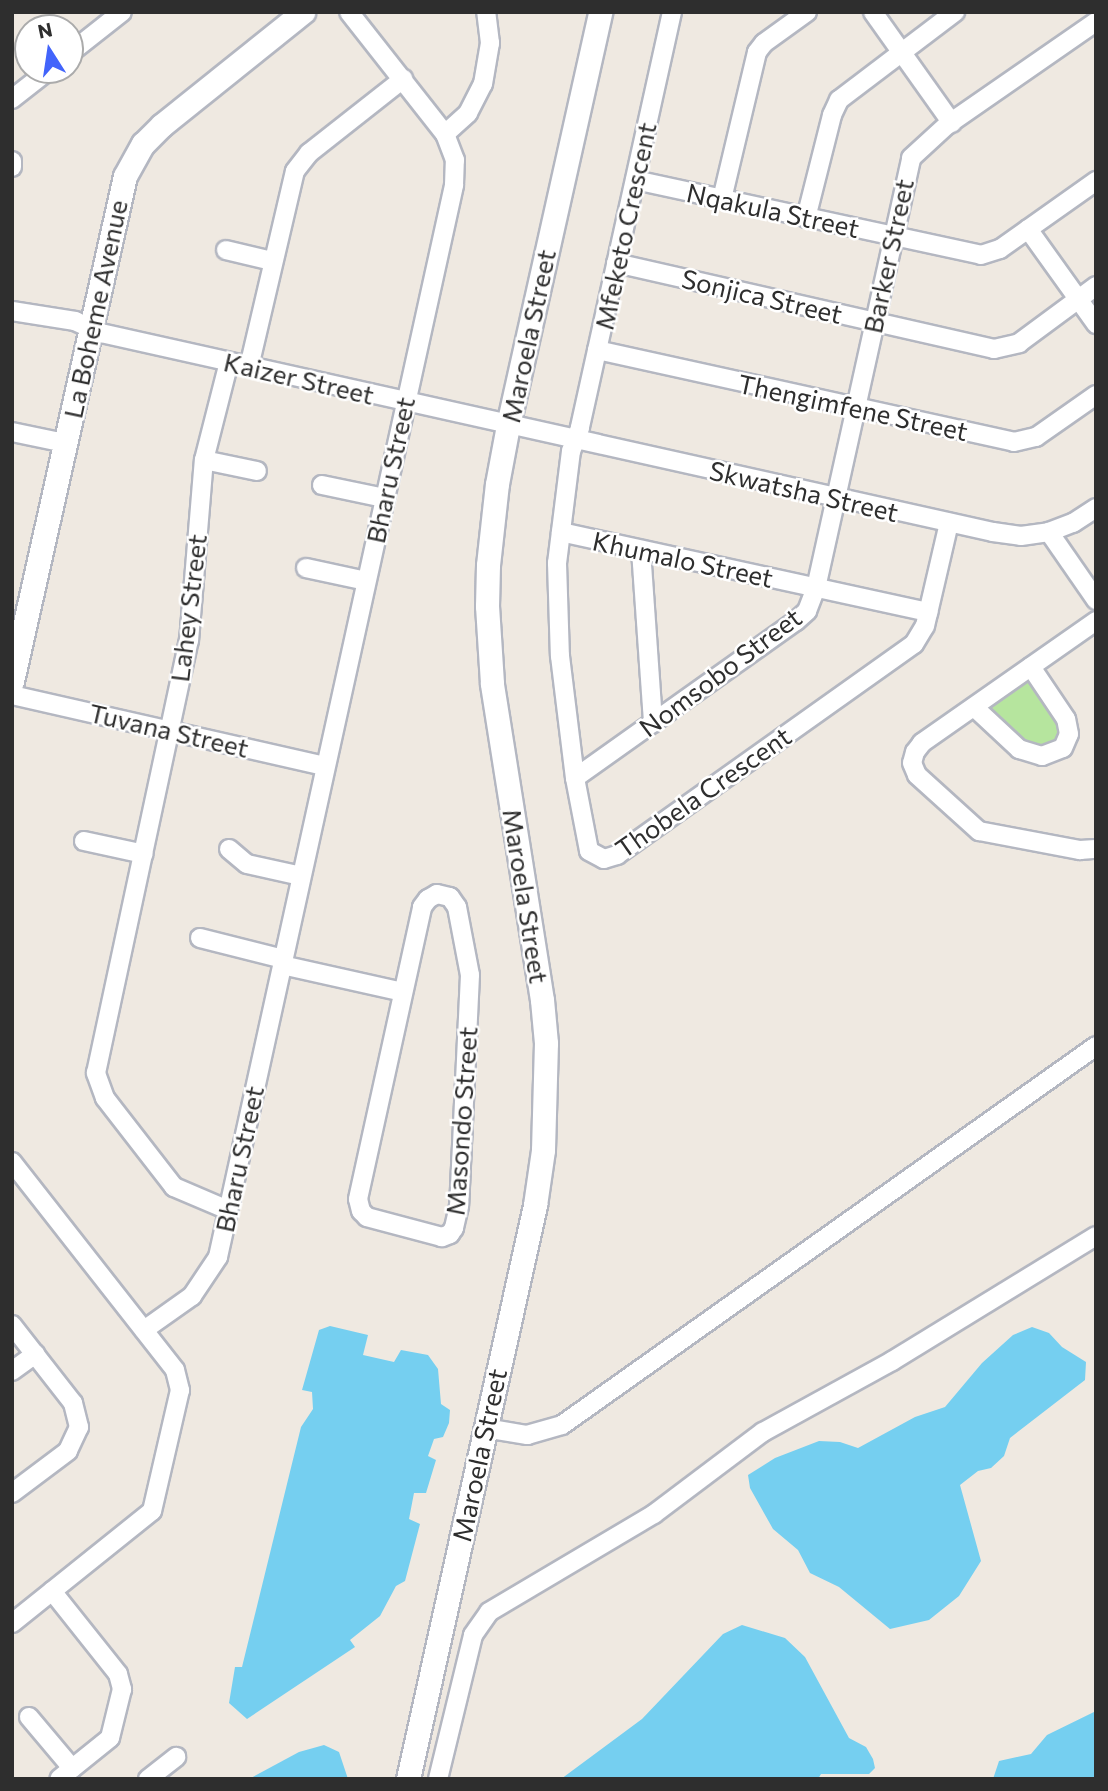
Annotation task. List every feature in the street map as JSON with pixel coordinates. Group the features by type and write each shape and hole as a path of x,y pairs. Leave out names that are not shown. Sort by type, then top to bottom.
{"street":[{"path":"84,42 122,12"},
{"name":"La Boheme Avenue","path":"12,681 121,188 135,155 162,125 303,12"},
{"name":"Bharu Street","path":"144,1329 192,1296 218,1257 454,185 454,160 445,134 349,12"},
{"path":"445,134 468,113 483,84 490,43 486,12"},
{"name":"Maroela Street","path":"408,1779 535,1205 546,1100 542,1000 492,683 488,637 491,524 508,425 600,12"},
{"name":"Mfeketo Crescent","path":"576,440 672,12"},
{"path":"722,199 757,52 764,43 807,12"},
{"path":"873,12 952,122"},
{"path":"806,218 836,105 847,92 955,12"},
{"name":"Barker Street","path":"836,498 911,158 952,122 1096,22"},
{"path":"249,367 295,171 309,153 403,79"},
{"path":"12,99 31,84"},
{"path":"12,161 12,167"},
{"name":"Nqakula Street","path":"635,180 981,255 1000,249 1096,181"},
{"path":"1028,229 1096,324"},
{"path":"226,250 272,261"},
{"name":"Sonjica Street","path":"616,263 1001,348 1018,343 1096,286"},
{"name":"Kaizer Street","path":"12,311 91,326 101,333 508,425"},
{"name":"Thengimfene Street","path":"597,350 855,408 1022,442 1036,438 1096,395"},
{"name":"Lahey Street","path":"228,1210 174,1187 98,1086 96,1073 189,641 204,460 229,362"},
{"name":"Skwatsha Street","path":"508,425 1007,535 1049,532 1073,523 1096,508"},
{"path":"12,432 65,443"},
{"name":"Thobela Crescent","path":"576,440 571,451 557,563 558,614 575,778 586,846 598,858 611,858 914,644 924,631 949,523"},
{"path":"204,460 257,471"},
{"path":"323,485 384,498"},
{"name":"Nomsobo Street","path":"575,778 801,617 816,588 836,498"},
{"name":"Khumalo Street","path":"561,532 928,612"},
{"path":"1049,532 1096,600"},
{"path":"641,550 653,723"},
{"path":"306,568 366,581"},
{"path":"1096,621 918,747 912,762 917,775 979,831 1080,850 1096,849"},
{"path":"974,706 1019,749 1042,756 1063,748 1069,734 1066,719 1031,667"},
{"name":"Tuvana Street","path":"12,695 326,766"},
{"path":"84,841 144,854"},
{"path":"229,849 247,864 301,876"},
{"name":"Masondo Street","path":"432,895 446,895 454,902 461,919 470,986 459,1206 454,1228 450,1234 442,1237 377,1221 367,1217 359,1204 404,992 422,907 432,895"},
{"path":"200,938 282,962 404,992"},
{"path":"485,1428 527,1435 562,1425 1096,1046"},
{"path":"12,1162 144,1329 175,1370 180,1382 155,1506 144,1521 12,1623"},
{"path":"438,1779 473,1635 489,1612 654,1514 763,1432 892,1361 1096,1236"},
{"path":"12,1325 74,1403 79,1427 68,1451 12,1493"},
{"path":"12,1371 34,1354"},
{"path":"29,1717 65,1774 113,1733 122,1684 118,1674 52,1591"},
{"path":"148,1779 176,1757"}],"green space":[{"path":"1030,680 1062,724 1063,736 1051,749 1029,747 990,712 991,704"}],"water":[{"path":"330,1326 368,1335 363,1355 394,1362 401,1350 428,1355 438,1369 441,1404 450,1410 449,1423 443,1437 434,1439 428,1456 436,1460 426,1493 414,1493 409,1519 420,1524 405,1581 396,1586 380,1616 350,1640 355,1647 247,1719 229,1703 235,1667 242,1667 301,1427 313,1409 312,1392 302,1390 319,1330"},
{"path":"1032,1327 1049,1333 1062,1347 1086,1362 1085,1380 1010,1438 1004,1456 991,1468 978,1471 960,1485 981,1561 959,1596 929,1620 890,1629 839,1587 810,1573 798,1550 773,1529 750,1488 748,1475 775,1458 819,1441 840,1442 858,1448 915,1417 945,1407 982,1363 1013,1335"},
{"path":"742,1625 785,1638 805,1657 849,1738 866,1747 873,1759 875,1768 869,1774 821,1774 818,1779 561,1779 642,1719 723,1634"},
{"path":"1096,1711 1096,1779 993,1779 999,1761 1031,1754 1047,1735"},
{"path":"324,1745 339,1752 348,1779 249,1779 299,1752"}]}
